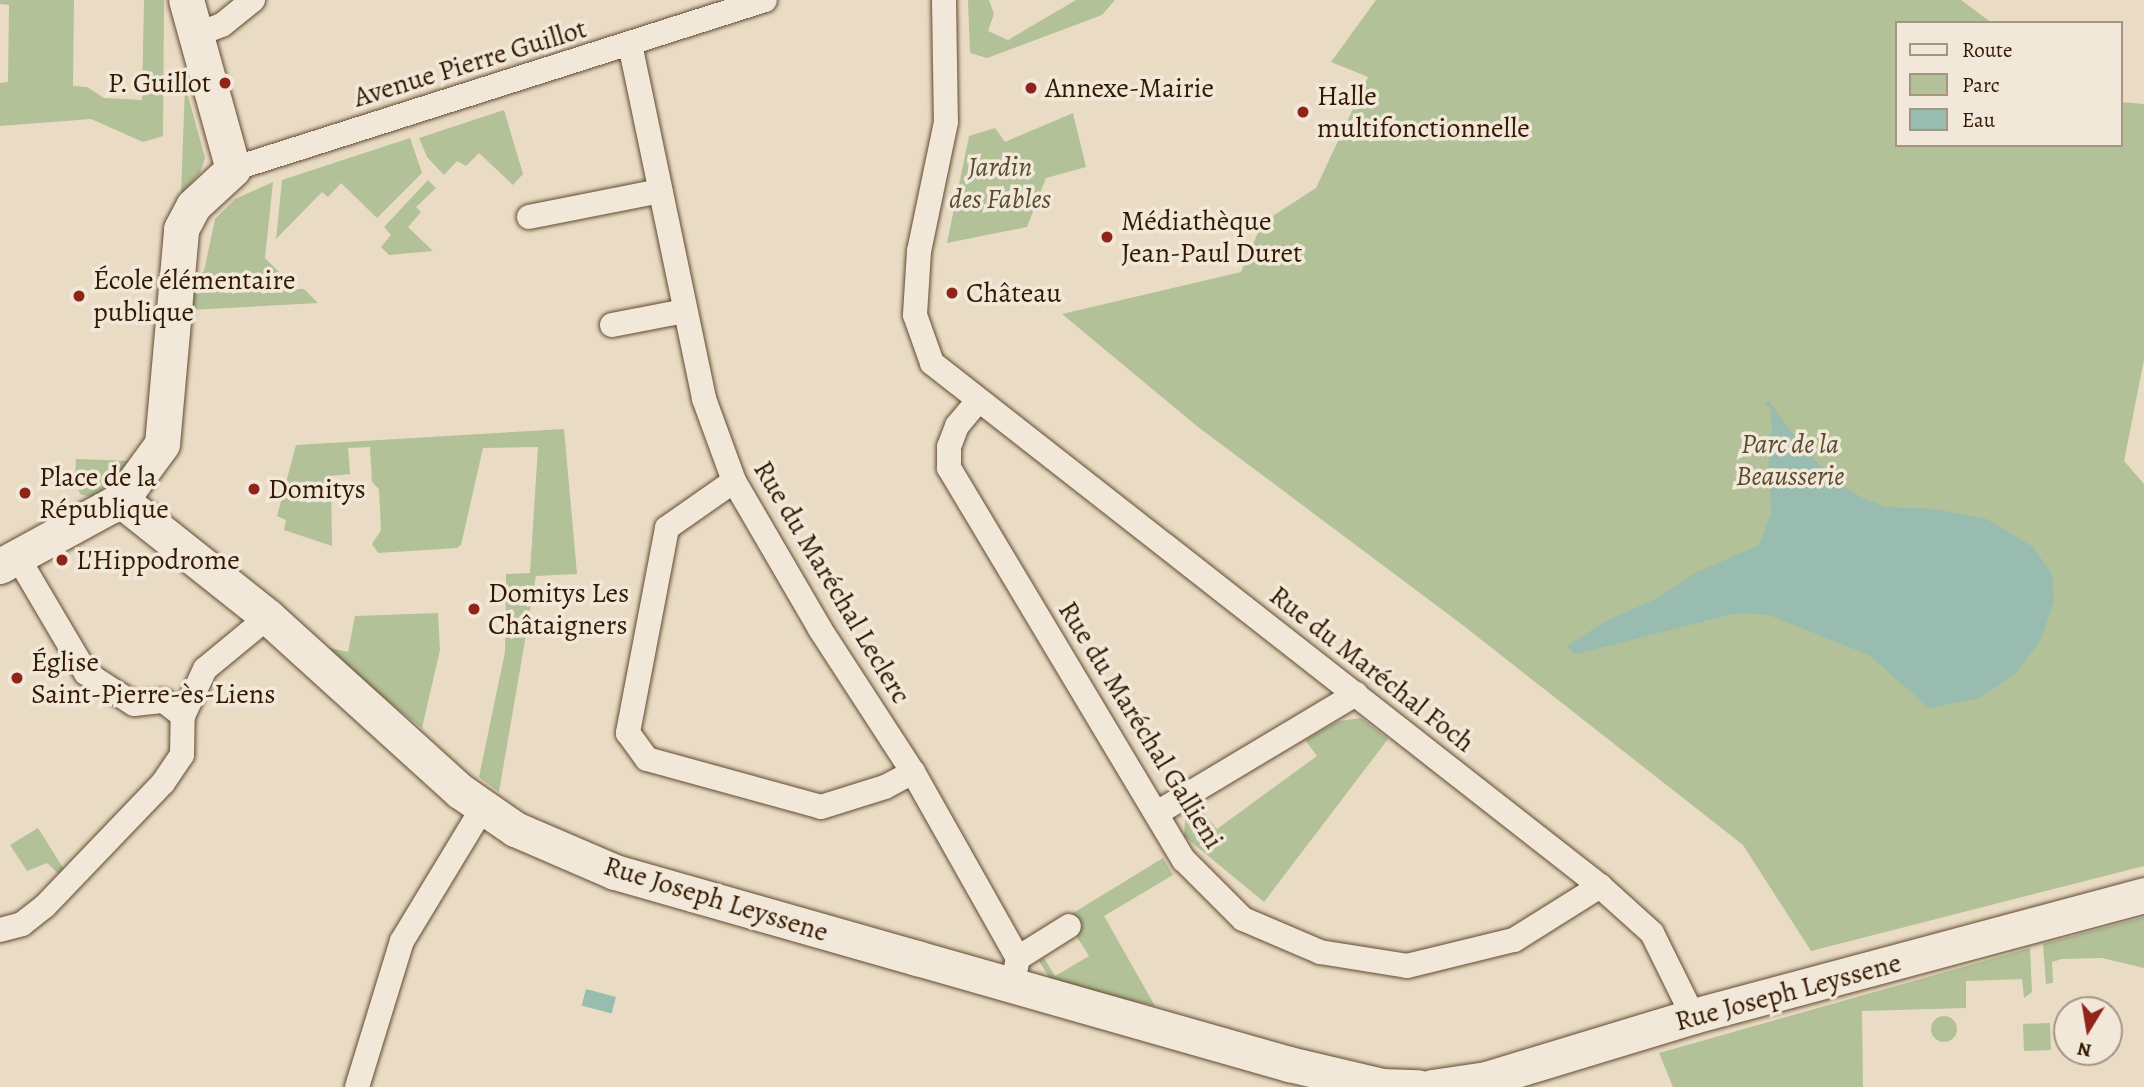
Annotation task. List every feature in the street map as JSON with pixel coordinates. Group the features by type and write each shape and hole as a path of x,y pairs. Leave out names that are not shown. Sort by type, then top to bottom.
{"street":[{"path":"183,716 164,701 134,704 86,673 9,561 121,500 162,443 181,229 193,206 233,169 193,36 186,0"},
{"path":"193,36 222,25 253,0"},
{"name":"Rue du Maréchal Foch","path":"944,0 946,122 919,251 915,315 932,363 977,402 1600,886 1652,933 1693,1016"},
{"name":"Avenue Pierre Guillot","path":"233,169 630,44 754,2"},
{"name":"Rue du Maréchal Leclerc","path":"630,44 704,399 734,481 820,629 913,772 1016,972"},
{"path":"528,217 660,191"},
{"path":"612,325 685,311"},
{"name":"Rue du Maréchal Gallieni","path":"977,402 953,436 949,468 1184,860 1243,919 1320,952 1407,966 1514,940 1600,886"},
{"path":"734,481 667,528 628,733 647,759 821,807 885,787 913,772"},
{"name":"Rue Joseph Leyssene","path":"121,500 268,617 483,807 515,829 615,872 1016,972 1289,1064 1382,1086 1418,1087"},
{"path":"0,930 22,924 46,906 163,783 182,755 183,716 205,669 268,617"},
{"path":"1157,813 1356,694"},
{"path":"357,1087 402,941 483,807"},
{"name":"Rue Joseph Leyssene","path":"1432,1087 1482,1083 1693,1016 2144,895"},
{"path":"1016,972 1069,926"}],"green space":[{"path":"0,0 74,0 73,86 87,87 104,98 142,100 144,0 164,0 163,136 143,142 91,119 0,126 0,83 8,82 9,5 0,4"},
{"path":"968,0 989,0 994,14 988,31 1008,40 1076,0 1115,0 1102,15 987,58 970,53"},
{"name":"Parc de la Beausserie","path":"1376,0 1961,0 1989,21 1896,21 1896,147 2123,147 2123,102 2144,104 2144,360 2124,461 2144,484 2144,866 1811,951 1743,845 1460,623 1198,427 1062,314 1241,272 1262,223 1316,188 1368,77 1331,62"},
{"path":"185,85 205,158 200,173 181,194"},
{"path":"504,110 523,174 513,185 479,153 466,166 457,161 444,175 427,157 419,138"},
{"name":"Jardin des Fables","path":"1073,113 1086,167 1046,178 1027,227 947,243 969,136 995,128 1005,142"},
{"path":"410,138 422,173 377,218 341,183 328,197 322,192 276,239 282,180"},
{"path":"428,180 436,188 416,207 421,212 408,227 433,251 389,255 381,247 391,235 384,227"},
{"path":"273,182 265,258 296,289 304,289 318,303 190,310 194,277 204,271 215,219 235,199"},
{"path":"564,429 577,574 536,576 499,792 479,777 505,652 506,574 530,573 538,447 483,448 461,545 457,548 378,553 372,544 381,530 379,489 372,482 370,447 348,448 350,474 331,476 332,546 284,530 286,520 277,516 296,445"},
{"path":"76,459 133,461 115,481 92,497 80,494 75,480"},
{"path":"438,613 440,650 422,728 317,645 348,652 355,616"},
{"path":"1361,718 1388,739 1264,902 1184,836 1185,820 1198,806 1217,829 1317,756 1305,740 1339,721"},
{"path":"38,828 65,871 61,876 47,863 27,871 10,845"},
{"path":"1163,858 1173,875 1104,916 1155,1006 1052,982 1039,961 1044,958 1055,976 1089,956 1065,918"},
{"path":"2144,917 2144,968 2102,958 2062,959 2052,962 2053,983 2046,984 2043,944"},
{"path":"2030,948 2032,992 2024,998 2022,979 1966,981 1966,1008 1862,1011 1863,1087 1673,1087 1659,1053"},
{"path":"1944,1016 1953,1020 1957,1029 1953,1038 1944,1042 1935,1038 1931,1029 1935,1020"},
{"path":"2050,1023 2051,1050 2024,1051 2023,1024"}],"water":[{"path":"1769,401 1806,452 1841,485 1861,497 1885,507 1935,509 1987,519 2033,547 2052,574 2054,600 2041,640 2014,675 1979,698 1929,708 1869,655 1769,615 1737,613 1575,654 1567,646 1606,621 1658,598 1693,574 1759,545 1771,513 1768,439 1772,429 1771,408 1765,404"},
{"path":"586,989 616,997 612,1013 582,1005"}],"place":[{"name":"P. Guillot","path":"225,83"},
{"name":"Annexe-Mairie","path":"1031,88"},
{"name":"Halle multifonctionnelle","path":"1303,112"},
{"name":"Médiathèque Jean-Paul Duret","path":"1107,237"},
{"name":"Château","path":"952,293"},
{"name":"École élémentaire publique","path":"79,296"},
{"name":"Domitys","path":"254,489"},
{"name":"Place de la République","path":"25,493"},
{"name":"L'Hippodrome","path":"62,560"},
{"name":"Domitys Les Châtaigners","path":"474,609"},
{"name":"Église Saint-Pierre-ès-Liens","path":"17,678"}]}
